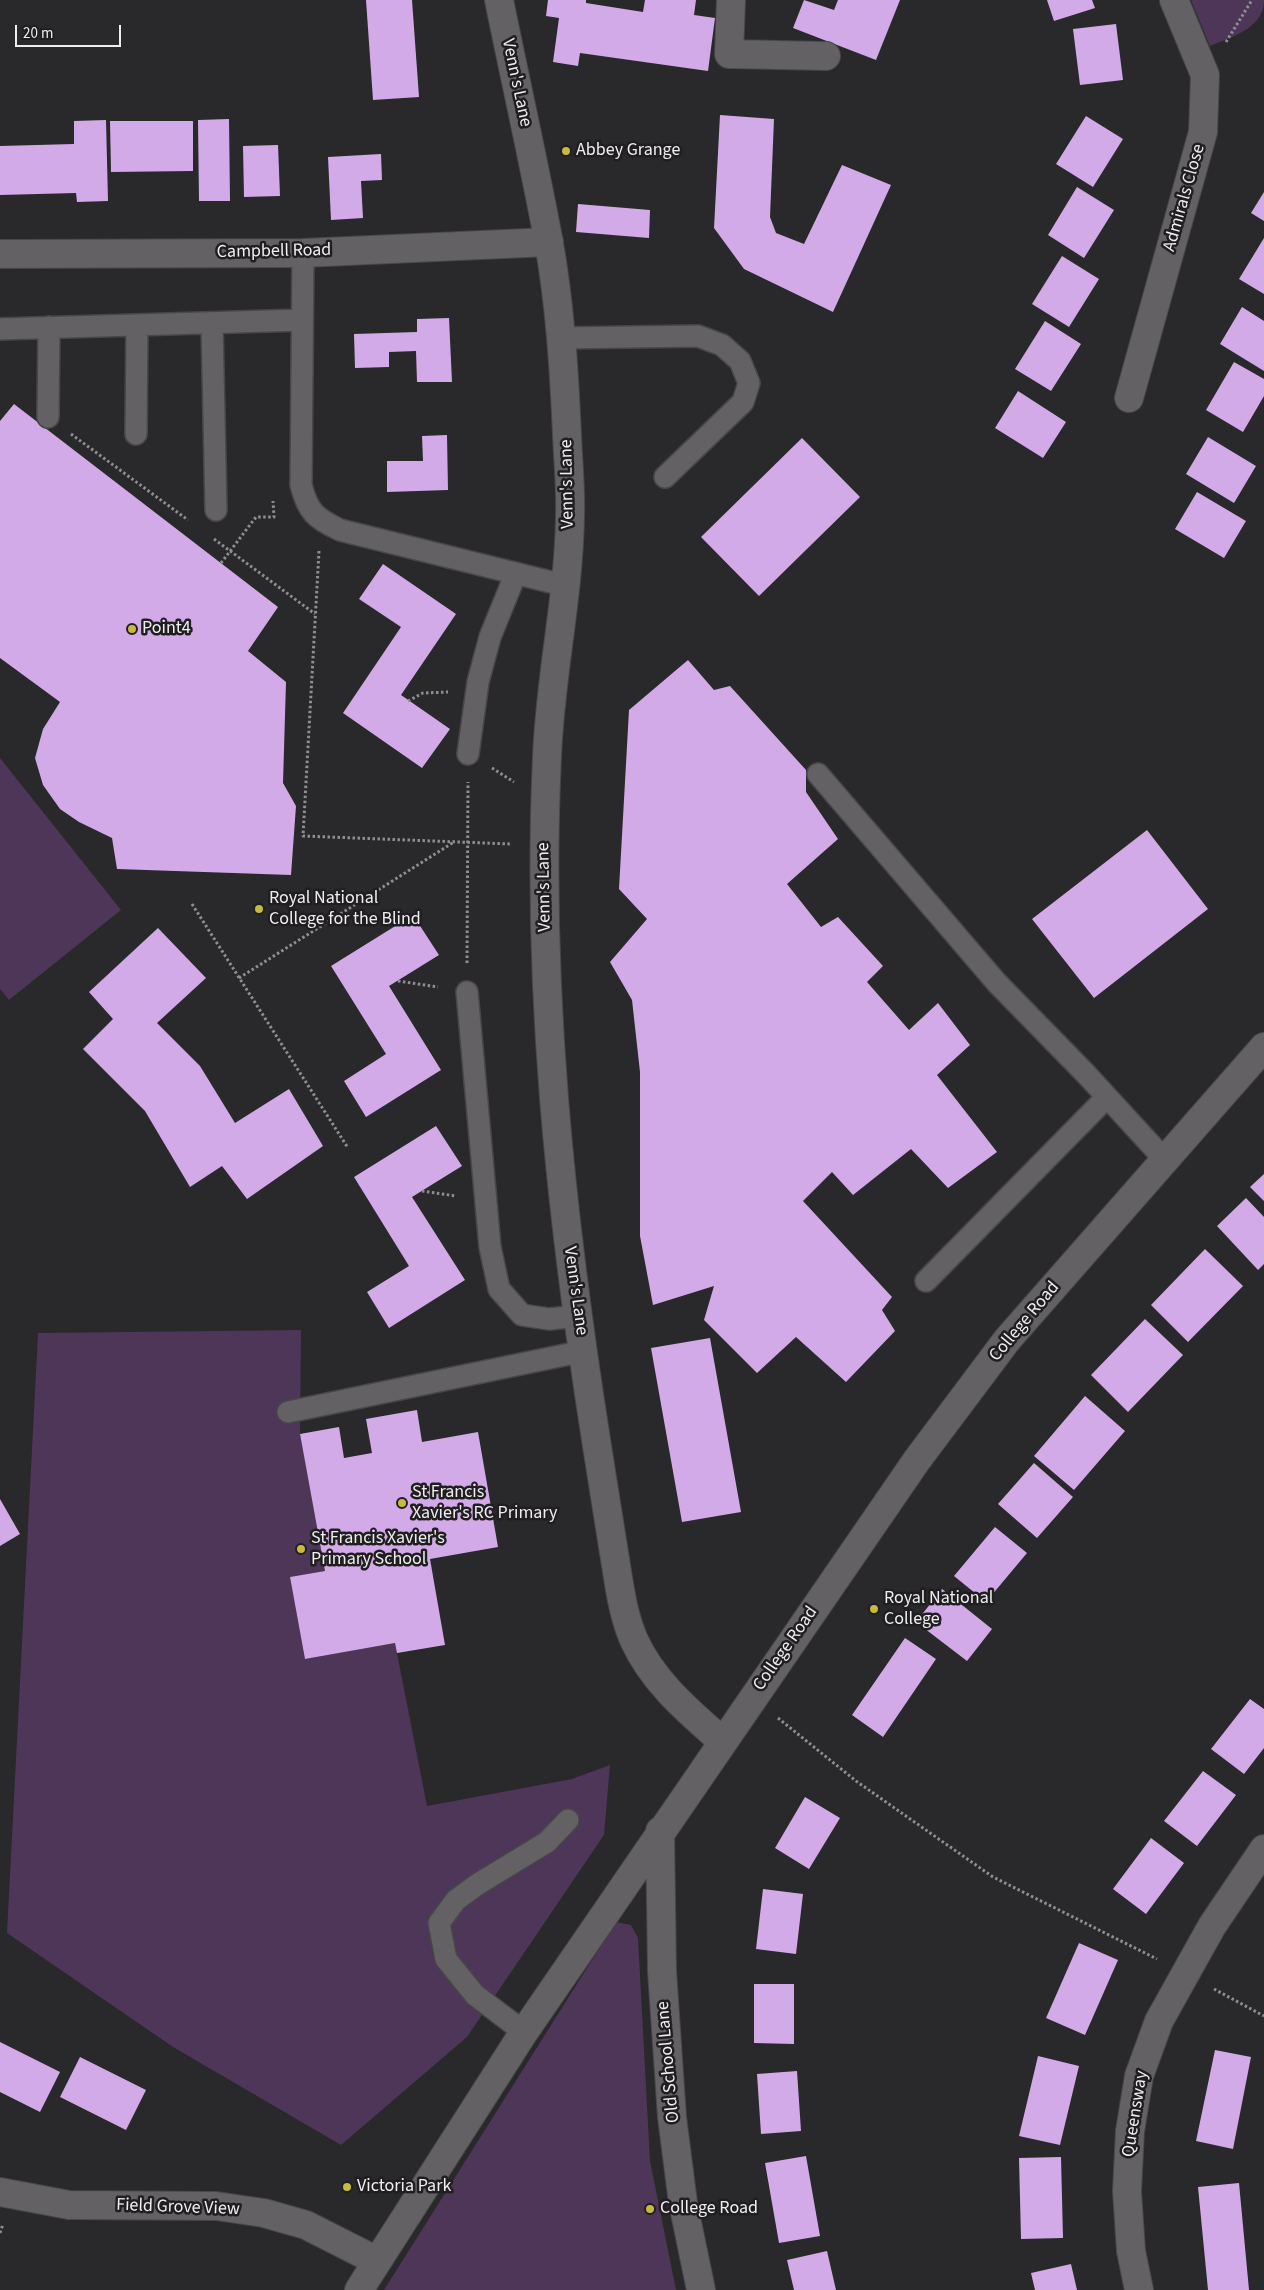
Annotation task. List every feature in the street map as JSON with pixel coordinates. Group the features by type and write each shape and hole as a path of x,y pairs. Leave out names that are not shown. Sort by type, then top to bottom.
{"street":[{"name":"Venn's Lane","path":"499,0 548,242 564,364 570,514 567,586 552,683 544,845 547,985 553,1098 564,1210 621,1599 634,1639 650,1668 674,1699 722,1741"},
{"path":"731,0 729,54 826,56"},
{"name":"Admirals Close","path":"1129,398 1203,132 1205,75 1174,0"},
{"name":"Campbell Road","path":"0,254 303,252 548,242"},
{"name":"College Road","path":"360,2290 377,2260 524,2032 752,1697 917,1460 1007,1340 1264,1047"},
{"name":"Old School Lane","path":"660,1831 662,1971 672,2116 683,2203 701,2290"},
{"name":"Queensway","path":"1139,2290 1131,2251 1127,2191 1130,2131 1139,2076 1159,2021 1212,1926 1264,1849"},
{"name":"Field Grove View","path":"0,2192 70,2205 216,2206 264,2213 306,2225 377,2260"}],"lane":[{"path":"303,252 301,485 307,506 321,521 340,530 567,586"},
{"path":"0,329 302,320"},
{"path":"212,324 216,510"},
{"path":"136,434 137,325"},
{"path":"48,328 48,417"},
{"path":"561,338 698,336 722,345 740,361 749,383 743,402 665,477"},
{"path":"468,754 476,699 490,637 516,573"},
{"path":"818,774 997,983 1165,1160"},
{"path":"467,992 490,1247 499,1290 522,1315 549,1319 579,1316"},
{"path":"926,1282 1107,1098"},
{"path":"288,1412 584,1351"},
{"path":"524,2032 474,1995 446,1959 439,1923 456,1900 478,1884 546,1842 568,1820"}],"path":[{"path":"1205,75 1252,0"},
{"path":"48,417 191,522"},
{"path":"221,564 256,517 274,517 273,498"},
{"path":"321,521 303,836 544,845"},
{"path":"207,534 316,614"},
{"path":"408,700 423,693 442,691 476,699"},
{"path":"468,754 545,802"},
{"path":"398,980 467,992 468,754"},
{"path":"239,978 455,842"},
{"path":"192,904 348,1148"},
{"path":"752,1697 856,1781 993,1877 1186,1974 1264,2016"}],"shaded area":[{"path":"1191,0 1264,0 1263,10 1253,24 1237,35 1210,46"},
{"path":"0,758 121,910 9,1000 0,989"},
{"name":"St Francis Xavier's Primary School","path":"301,1330 300,1434 325,1571 290,1577 305,1659 395,1643 427,1806 572,1779 610,1765 604,1835 467,2037 341,2145 173,2047 7,1933 38,1333"},
{"path":"616,1922 631,1925 638,1938 650,2161 676,2290 384,2290"}],"building":[{"path":"366,0 412,0 419,97 373,100"},
{"path":"548,0 586,0 586,3 643,12 645,0 696,0 694,15 715,18 708,71 580,53 578,66 553,62 559,18 546,16"},
{"path":"804,0 834,10 838,0 900,0 876,60 793,28"},
{"path":"1047,0 1092,0 1095,8 1054,21"},
{"path":"1116,24 1123,80 1080,85 1073,29"},
{"path":"720,115 774,119 770,217 776,233 804,244 842,165 891,185 833,312 744,269 714,228"},
{"path":"1086,116 1123,139 1093,187 1056,164"},
{"path":"229,119 230,201 199,201 198,120"},
{"path":"106,120 108,201 77,202 76,193 0,195 0,146 74,144 74,121"},
{"path":"110,121 193,121 193,171 111,172"},
{"path":"278,145 280,196 244,197 243,146"},
{"path":"381,154 382,180 361,181 363,218 331,220 328,157"},
{"path":"1077,187 1114,210 1084,258 1048,235"},
{"path":"1264,192 1264,221 1251,213"},
{"path":"578,204 650,210 649,238 576,232"},
{"path":"1264,238 1264,294 1239,279"},
{"path":"1062,256 1099,279 1069,327 1032,304"},
{"path":"1242,307 1264,321 1264,371 1220,344"},
{"path":"449,318 452,382 417,382 416,351 389,352 389,367 355,368 354,334 417,332 417,319"},
{"path":"1045,321 1081,344 1051,391 1015,369"},
{"path":"1234,362 1264,379 1264,396 1243,432 1206,410"},
{"path":"1018,391 1066,422 1043,458 995,428"},
{"name":"Point4","path":"14,404 278,607 248,651 286,682 283,783 296,806 291,875 117,869 112,838 79,822 60,809 43,785 35,758 43,729 60,702 0,658 0,421"},
{"path":"447,435 448,490 387,492 387,461 423,461 422,436"},
{"path":"1208,437 1256,466 1234,503 1186,474"},
{"path":"802,438 860,497 759,596 701,537"},
{"path":"1197,492 1246,521 1224,558 1175,529"},
{"path":"383,564 456,614 401,695 450,729 422,768 343,713 401,627 359,599"},
{"path":"688,660 714,690 730,686 806,770 806,792 838,839 787,884 821,927 838,917 883,966 867,982 909,1030 938,1003 970,1045 937,1075 997,1152 948,1188 911,1149 853,1195 832,1172 803,1201 892,1297 882,1310 895,1331 846,1382 796,1337 757,1373 704,1320 714,1286 653,1305 640,1236 640,1072 632,1000 610,962 647,919 619,889 629,710"},
{"path":"1147,830 1208,909 1094,998 1032,919"},
{"path":"413,915 439,955 389,986 441,1070 366,1117 344,1081 386,1054 331,966"},
{"path":"158,928 206,978 157,1023 200,1066 235,1123 289,1089 323,1146 247,1199 222,1166 190,1187 145,1111 83,1049 113,1019 89,992"},
{"path":"436,1126 462,1166 412,1197 465,1280 389,1328 367,1292 409,1266 354,1177"},
{"path":"1264,1174 1264,1201 1250,1187"},
{"path":"1246,1198 1264,1217 1264,1264 1258,1270 1217,1226"},
{"path":"1205,1249 1243,1286 1188,1342 1151,1305"},
{"path":"1145,1319 1183,1355 1128,1412 1091,1375"},
{"path":"710,1338 741,1512 682,1522 651,1348"},
{"path":"1085,1396 1125,1431 1074,1490 1034,1456"},
{"name":"St Francis Xavier's RC Primary","path":"417,1410 422,1442 478,1432 498,1547 430,1559 445,1645 397,1653 395,1643 305,1659 290,1577 325,1571 300,1434 339,1427 344,1458 372,1453 366,1419"},
{"path":"1034,1463 1073,1497 1037,1538 998,1504"},
{"path":"0,1499 20,1534 0,1546"},
{"path":"995,1527 1027,1553 986,1602 954,1576"},
{"path":"942,1589 992,1629 967,1661 916,1622"},
{"path":"905,1638 936,1659 883,1737 852,1715"},
{"path":"1250,1699 1264,1709 1264,1748 1244,1774 1211,1749"},
{"path":"1203,1771 1236,1795 1197,1846 1164,1821"},
{"path":"805,1797 840,1818 809,1869 775,1848"},
{"path":"1151,1838 1184,1863 1146,1914 1113,1889"},
{"path":"763,1889 803,1894 796,1954 756,1949"},
{"path":"1079,1943 1118,1960 1085,2035 1046,2018"},
{"path":"754,1984 794,1984 794,2044 754,2043"},
{"path":"0,2042 60,2072 40,2112 0,2092"},
{"path":"1215,2050 1251,2057 1233,2149 1196,2141"},
{"path":"1038,2056 1079,2066 1060,2145 1019,2136"},
{"path":"80,2057 146,2090 126,2130 60,2097"},
{"path":"797,2071 801,2131 761,2134 757,2074"},
{"path":"806,2156 820,2236 779,2243 765,2163"},
{"path":"1061,2157 1063,2238 1021,2239 1019,2158"},
{"path":"1239,2183 1249,2290 1208,2290 1198,2187"},
{"path":"827,2251 836,2290 794,2290 787,2260"},
{"path":"1071,2264 1077,2290 1035,2290 1031,2273"}],"place":[{"name":"Abbey Grange","path":"566,151"},
{"name":"Point4","path":"132,629"},
{"name":"Royal National College for the Blind","path":"259,909"},
{"name":"St Francis Xavier's RC Primary","path":"402,1503"},
{"name":"St Francis Xavier's Primary School","path":"301,1549"},
{"name":"Royal National College","path":"874,1609"},
{"name":"Victoria Park","path":"347,2187"},
{"name":"College Road","path":"650,2209"}]}
